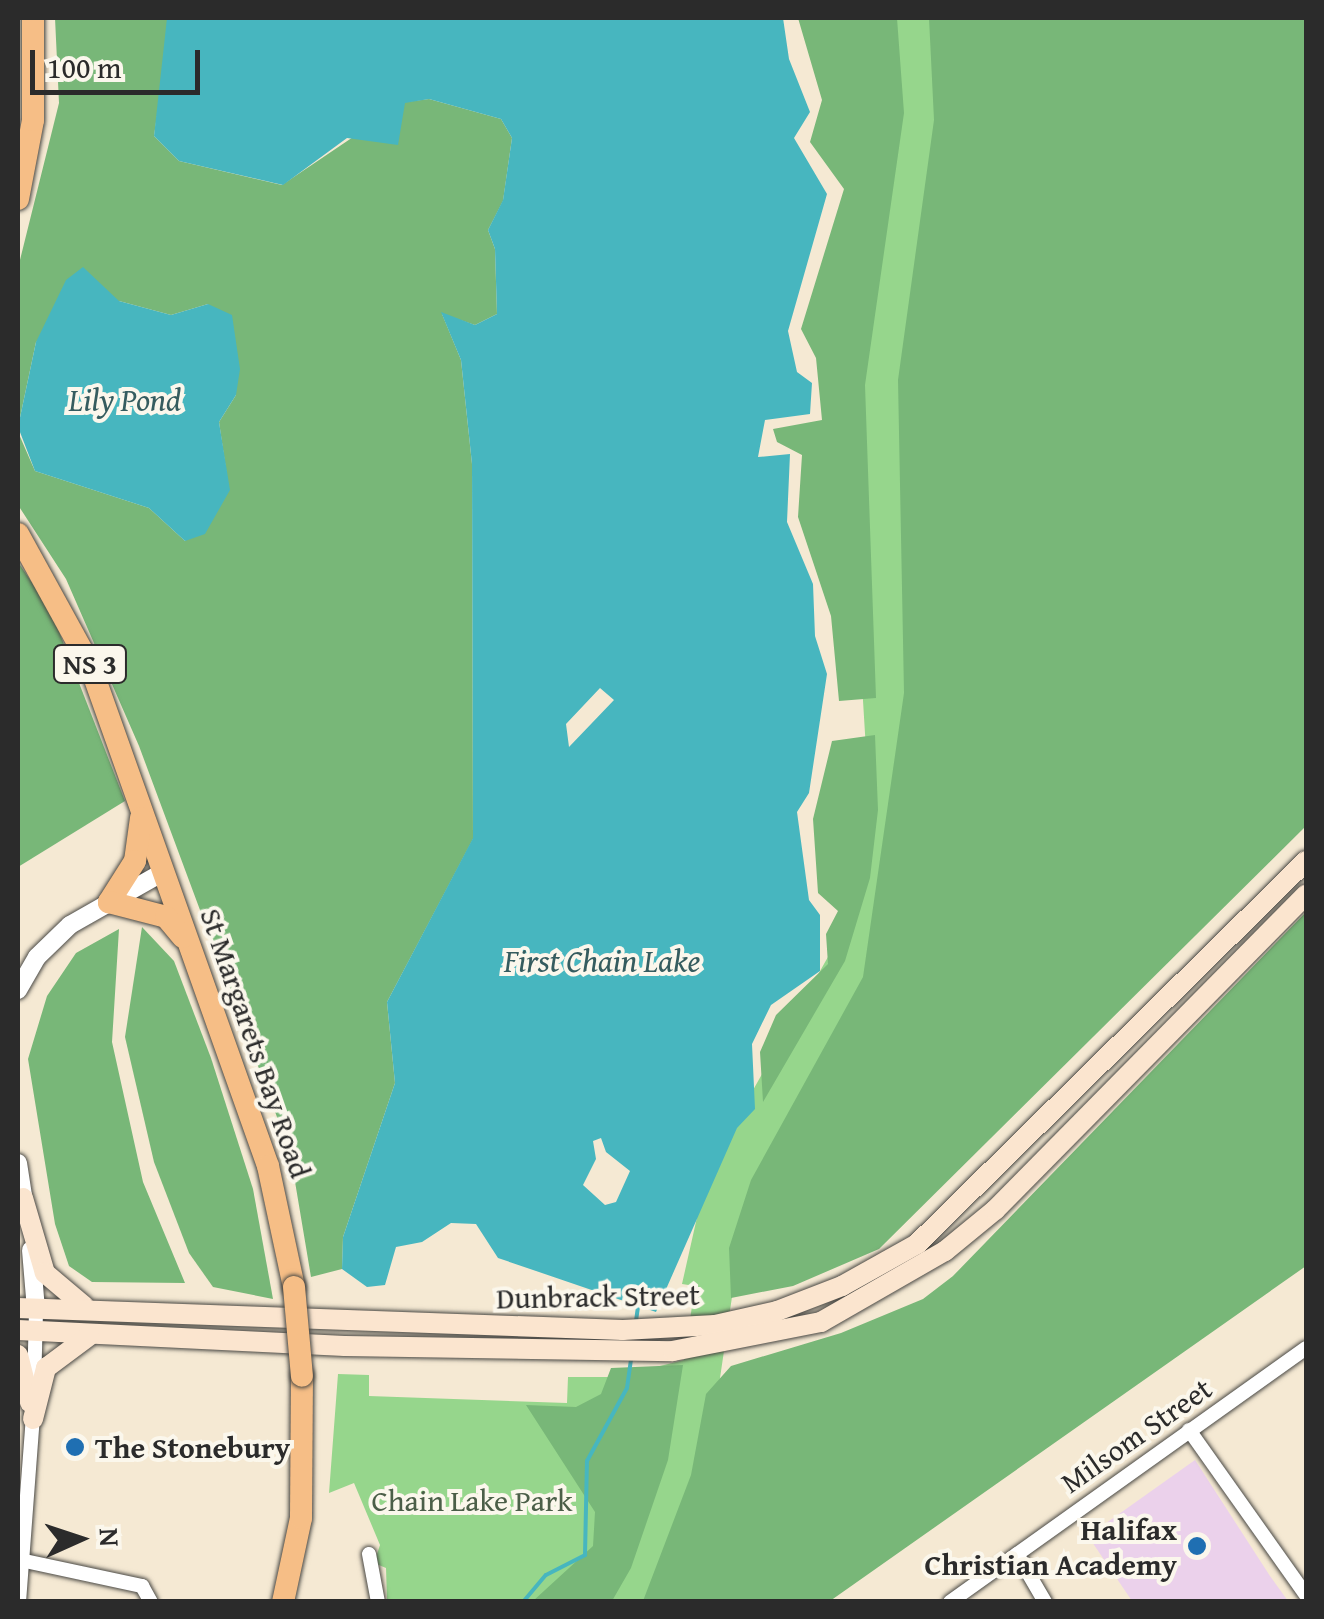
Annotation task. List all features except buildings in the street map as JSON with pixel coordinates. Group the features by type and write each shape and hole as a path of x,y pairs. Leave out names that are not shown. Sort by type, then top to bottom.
{"main road":[{"path":"18,198 34,120 33,18"},
{"name":"St Margarets Bay Road","path":"18,534 90,665 268,1166 294,1287 302,1376 302,1518 283,1602"},
{"path":"139,805 135,861 110,902 166,917 192,945"},
{"name":"Dunbrack Street","path":"27,1308 571,1329 715,1324 842,1286 917,1244 1306,861"},
{"name":"Dunbrack Street","path":"27,1331 569,1351 710,1348 821,1322 944,1252 994,1210 1306,896"},
{"path":"18,1231 23,1198"},
{"path":"23,1198 45,1273 68,1298 96,1310"},
{"path":"32,1419 41,1379 54,1357 81,1338 102,1333"},
{"path":"18,1355 32,1419"}],"street":[{"path":"18,990 56,937 165,871"},
{"path":"18,1163 23,1198 32,1419 26,1561 19,1602"},
{"name":"Milsom Street","path":"950,1602 1189,1430 1305,1354"},
{"path":"1189,1430 1306,1595"},
{"path":"370,1554 378,1602"},
{"path":"1017,1554 1045,1602"},
{"path":"26,1561 142,1586 152,1602"}],"shaded area":[{"path":"1195,1460 1288,1601 1132,1601 1088,1536"}],"green space":[{"path":"55,18 171,18 154,136 179,161 282,185 405,102 429,99 501,119 512,138 503,201 488,230 495,249 497,314 475,325 442,314 461,360 472,464 473,839 387,1002 395,1083 343,1237 342,1269 311,1277 290,1152 139,746 66,579 18,505 18,432 35,471 149,508 185,541 229,490 219,422 236,395 208,304 171,315 119,301 36,342 18,427 18,268 59,103"},
{"path":"798,18 897,18 904,113 865,385 876,698 839,701 831,616 798,517 802,455 777,442 773,429 822,420 816,358 801,329 844,189 810,142 822,100"},
{"name":"Chain Lake Park","path":"883,18 937,18 918,736 902,897 736,1270 708,1459 659,1601 387,1601 386,1568 374,1563 380,1545 354,1483 329,1493 338,1374 369,1375 369,1396 567,1403 568,1377 616,1377 684,1360 695,1286 682,1284 700,1204 748,1099 833,948 867,766 851,504"},
{"path":"929,18 1306,18 1306,826 879,1249 793,1286 731,1298 729,1248 751,1180 863,977 904,693 898,380 934,120"},
{"path":"18,562 51,611 125,801 18,867"},
{"path":"875,735 878,810 870,878 845,961 763,1102 760,1052 776,1015 828,964 826,934 838,911 818,893 813,819 832,741"},
{"path":"1306,912 1306,1266 830,1601 643,1601 691,1475 706,1394 731,1366 841,1333 923,1299 953,1276"},
{"path":"142,927 174,961 211,1058 253,1189 273,1299 213,1287 189,1253 154,1162 125,1037"},
{"path":"119,929 112,1042 143,1182 185,1283 92,1282 69,1266 55,1224 28,1059 47,996 76,953"},
{"path":"683,1365 668,1460 631,1568 612,1601 533,1601 593,1546 595,1512 526,1405 576,1407 601,1394 611,1368"}],"water":[{"name":"First Chain Lake","path":"167,18 783,18 789,59 810,112 794,138 827,194 788,331 797,372 812,383 810,414 765,420 758,457 790,454 787,522 813,584 815,636 827,674 809,793 797,812 809,900 820,915 820,971 771,1005 752,1044 755,1109 737,1128 656,1312 498,1258 476,1224 451,1223 422,1242 396,1247 385,1285 367,1287 342,1269 343,1237 395,1083 387,1002 473,838 472,464 461,360 441,312 475,325 497,314 495,249 488,230 503,200 512,138 501,119 429,99 405,103 398,145 347,138 283,185 179,161 154,136","holes":["600,688 614,700 569,747 566,724","601,1138 606,1152 630,1171 616,1202 605,1205 583,1185 596,1159 593,1141"]},
{"name":"Lily Pond","path":"83,267 119,301 171,315 208,304 232,315 240,369 236,395 219,422 230,490 205,534 185,541 149,508 35,471 18,427 36,342 66,280"}],"waterway":[{"path":"636,1321 638,1306"},
{"path":"523,1602 546,1575 585,1555 587,1461 627,1388 631,1360"}],"place":[{"name":"The Stonebury","path":"75,1447"},
{"name":"Halifax Christian Academy","path":"1197,1546"}]}
